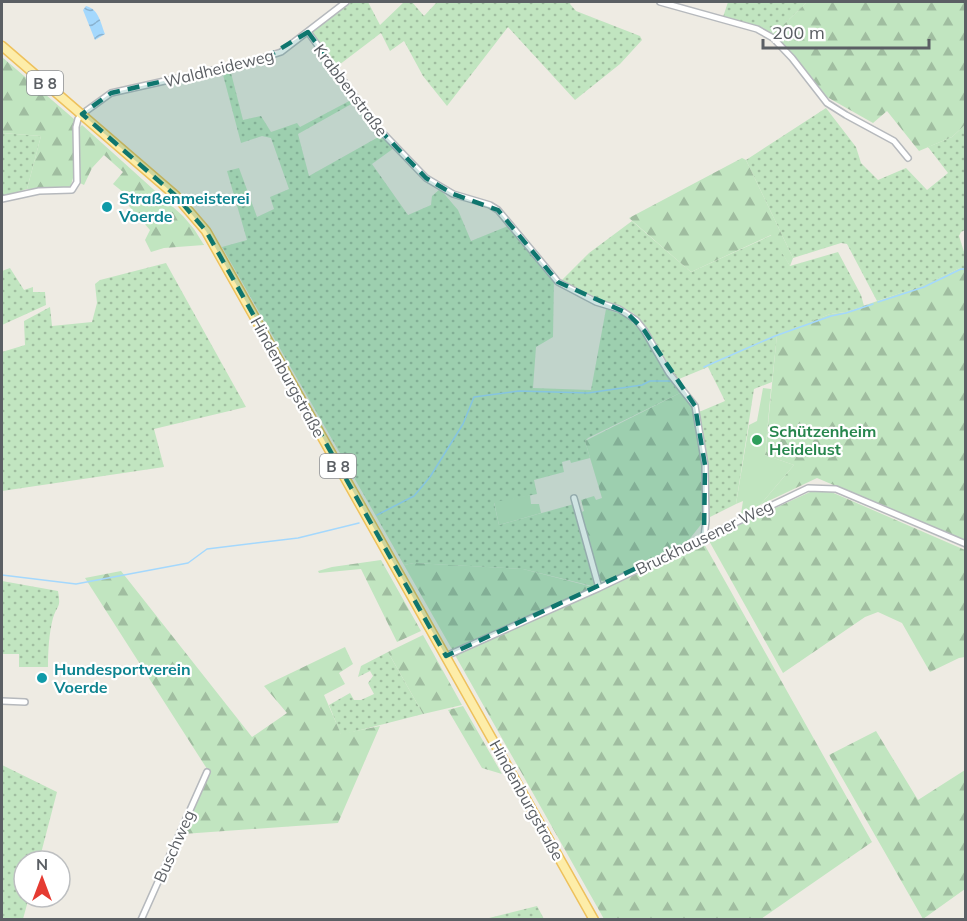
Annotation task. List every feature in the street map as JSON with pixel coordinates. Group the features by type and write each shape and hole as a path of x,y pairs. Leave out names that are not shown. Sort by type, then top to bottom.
{"main road":[{"name":"Hindenburgstraße","path":"2,46 176,196 206,231 594,920"}],"street":[{"name":"Waldheideweg","path":"82,114 111,93 265,58 281,52 346,2"},
{"path":"660,2 757,29 773,38 792,58 827,103 846,116 894,141 908,158"},
{"name":"Krabbenstraße","path":"308,32 378,129 426,178 453,194 498,210 558,282 596,302 627,313 644,330 669,372 695,406 705,465 704,537"},
{"path":"2,199 39,191 72,190 77,182 76,127 82,114"},
{"name":"Bruckhausener Weg","path":"446,656 600,588 808,488 836,489 966,544"},
{"path":"574,498 600,588"},
{"path":"2,701 25,702"},
{"name":"Buschweg","path":"141,920 207,772"}],"highlighted area":[{"path":"308,32 378,128 426,178 453,194 498,210 558,282 627,313 644,330 695,406 705,465 704,537 446,656 206,231 176,196 82,114 111,93 265,58"}],"green space":[{"path":"352,2 368,2 380,25 404,2 412,2 424,16 437,2 571,2 570,4 576,11 640,36 642,40 620,64 575,100 508,27 447,106 423,76 404,41 390,51 381,33 335,68 311,33"},
{"path":"728,2 807,2 773,35 723,17"},
{"path":"807,2 965,2 965,125 952,137 919,151 887,111 873,123 827,97 773,35"},
{"path":"2,57 74,119 73,178 68,188 27,189 41,136 2,133"},
{"path":"230,69 243,120 261,116 271,132 297,123 300,127 353,99 355,102 298,134 309,176 382,135 394,148 372,164 408,215 431,205 432,196 440,189 458,210 471,241 508,226 554,280 553,337 536,347 533,388 591,390 606,309 626,316 642,333 680,393 588,438 585,441 590,458 571,463 570,460 562,462 564,472 534,480 537,494 494,503 499,525 574,504 595,583 592,586 523,569 414,563 404,565 222,247 247,240 227,171 239,168 257,217 274,209 270,197 289,189 271,138 262,136 241,143 222,71"},
{"path":"826,108 856,147 861,163 878,180 906,168 927,190 948,173 928,147 952,137 965,125 965,230 959,236 965,255 965,268 877,301 847,244 841,243 793,258 746,160"},
{"path":"82,125 183,216 204,245 164,248 151,252 145,240 150,230 129,206 133,200 113,184 123,172 104,155 92,168 84,185 80,183 79,128"},
{"path":"2,133 41,136 27,189 2,197"},
{"path":"742,158 746,160 793,258 790,266 771,235 691,272 629,218"},
{"path":"632,221 691,272 772,235 790,266 838,252 861,295 864,306 830,314 777,335 772,382 754,389 736,504 710,517 704,437 699,412 725,401 708,367 679,379 675,377 645,326 633,313 595,299 562,280 589,253"},
{"path":"166,263 246,407 154,429 164,467 2,491 2,352 25,345 24,321 50,307 52,326 92,322 97,303 95,284 100,280"},
{"path":"10,268 24,290 33,287 33,292 45,292 46,305 2,325 2,271"},
{"path":"960,268 965,268 965,541 817,478 760,505 794,465 765,455 777,334 830,314 846,312 923,285"},
{"name":"Schützenheim Heidelust","path":"763,388 771,389 765,455 794,465 760,505 741,514 743,501 736,504 749,425 757,421"},
{"path":"680,393 690,402 697,426 703,479 703,522 688,541 680,547 607,583 599,580 579,513 584,511 581,500 594,496 596,500 602,498 585,441"},
{"path":"829,491 965,550 965,657 930,672 902,623 878,612 865,617 783,673 708,539 810,492"},
{"path":"530,495 531,504 539,504 541,513 499,525 494,502"},
{"path":"703,542 872,842 761,919 604,919 455,655"},
{"path":"381,560 421,631 397,642 361,569 319,573 318,571"},
{"path":"414,563 523,569 589,586 595,583 597,587 453,651 404,565"},
{"path":"121,571 252,737 287,713 264,686 345,647 353,664 339,673 345,684 324,695 341,734 380,726 338,823 183,834 209,772 85,578"},
{"path":"2,581 58,591 59,603 53,618 48,667 19,667 19,654 2,654"},
{"path":"423,635 462,705 423,714 388,652"},
{"path":"388,652 423,714 341,735 329,705 350,693 354,700 361,700 374,694 368,683 373,676 370,671 358,677 361,666"},
{"path":"463,706 502,774 482,768 448,710"},
{"path":"876,731 918,800 965,770 965,889 923,919 829,755"},
{"path":"2,765 57,792 42,849 12,849 12,909 26,909 23,919 2,919"},
{"path":"537,906 544,919 485,919"}],"water":[{"path":"86,6 97,14 105,34 95,40 83,10"}],"waterway":[{"path":"878,302 924,287 961,269 966,269"},
{"path":"704,367 775,336 873,304"},
{"path":"377,515 414,496 430,477 463,424 474,397 519,391 588,393 642,385 650,381 672,381"},
{"path":"2,575 76,584 188,563 207,549 298,538 359,523"}],"place":[{"name":"Straßenmeisterei Voerde","path":"107,207"},
{"name":"Schützenheim Heidelust","path":"757,440"},
{"name":"Hundesportverein Voerde","path":"42,678"}]}
